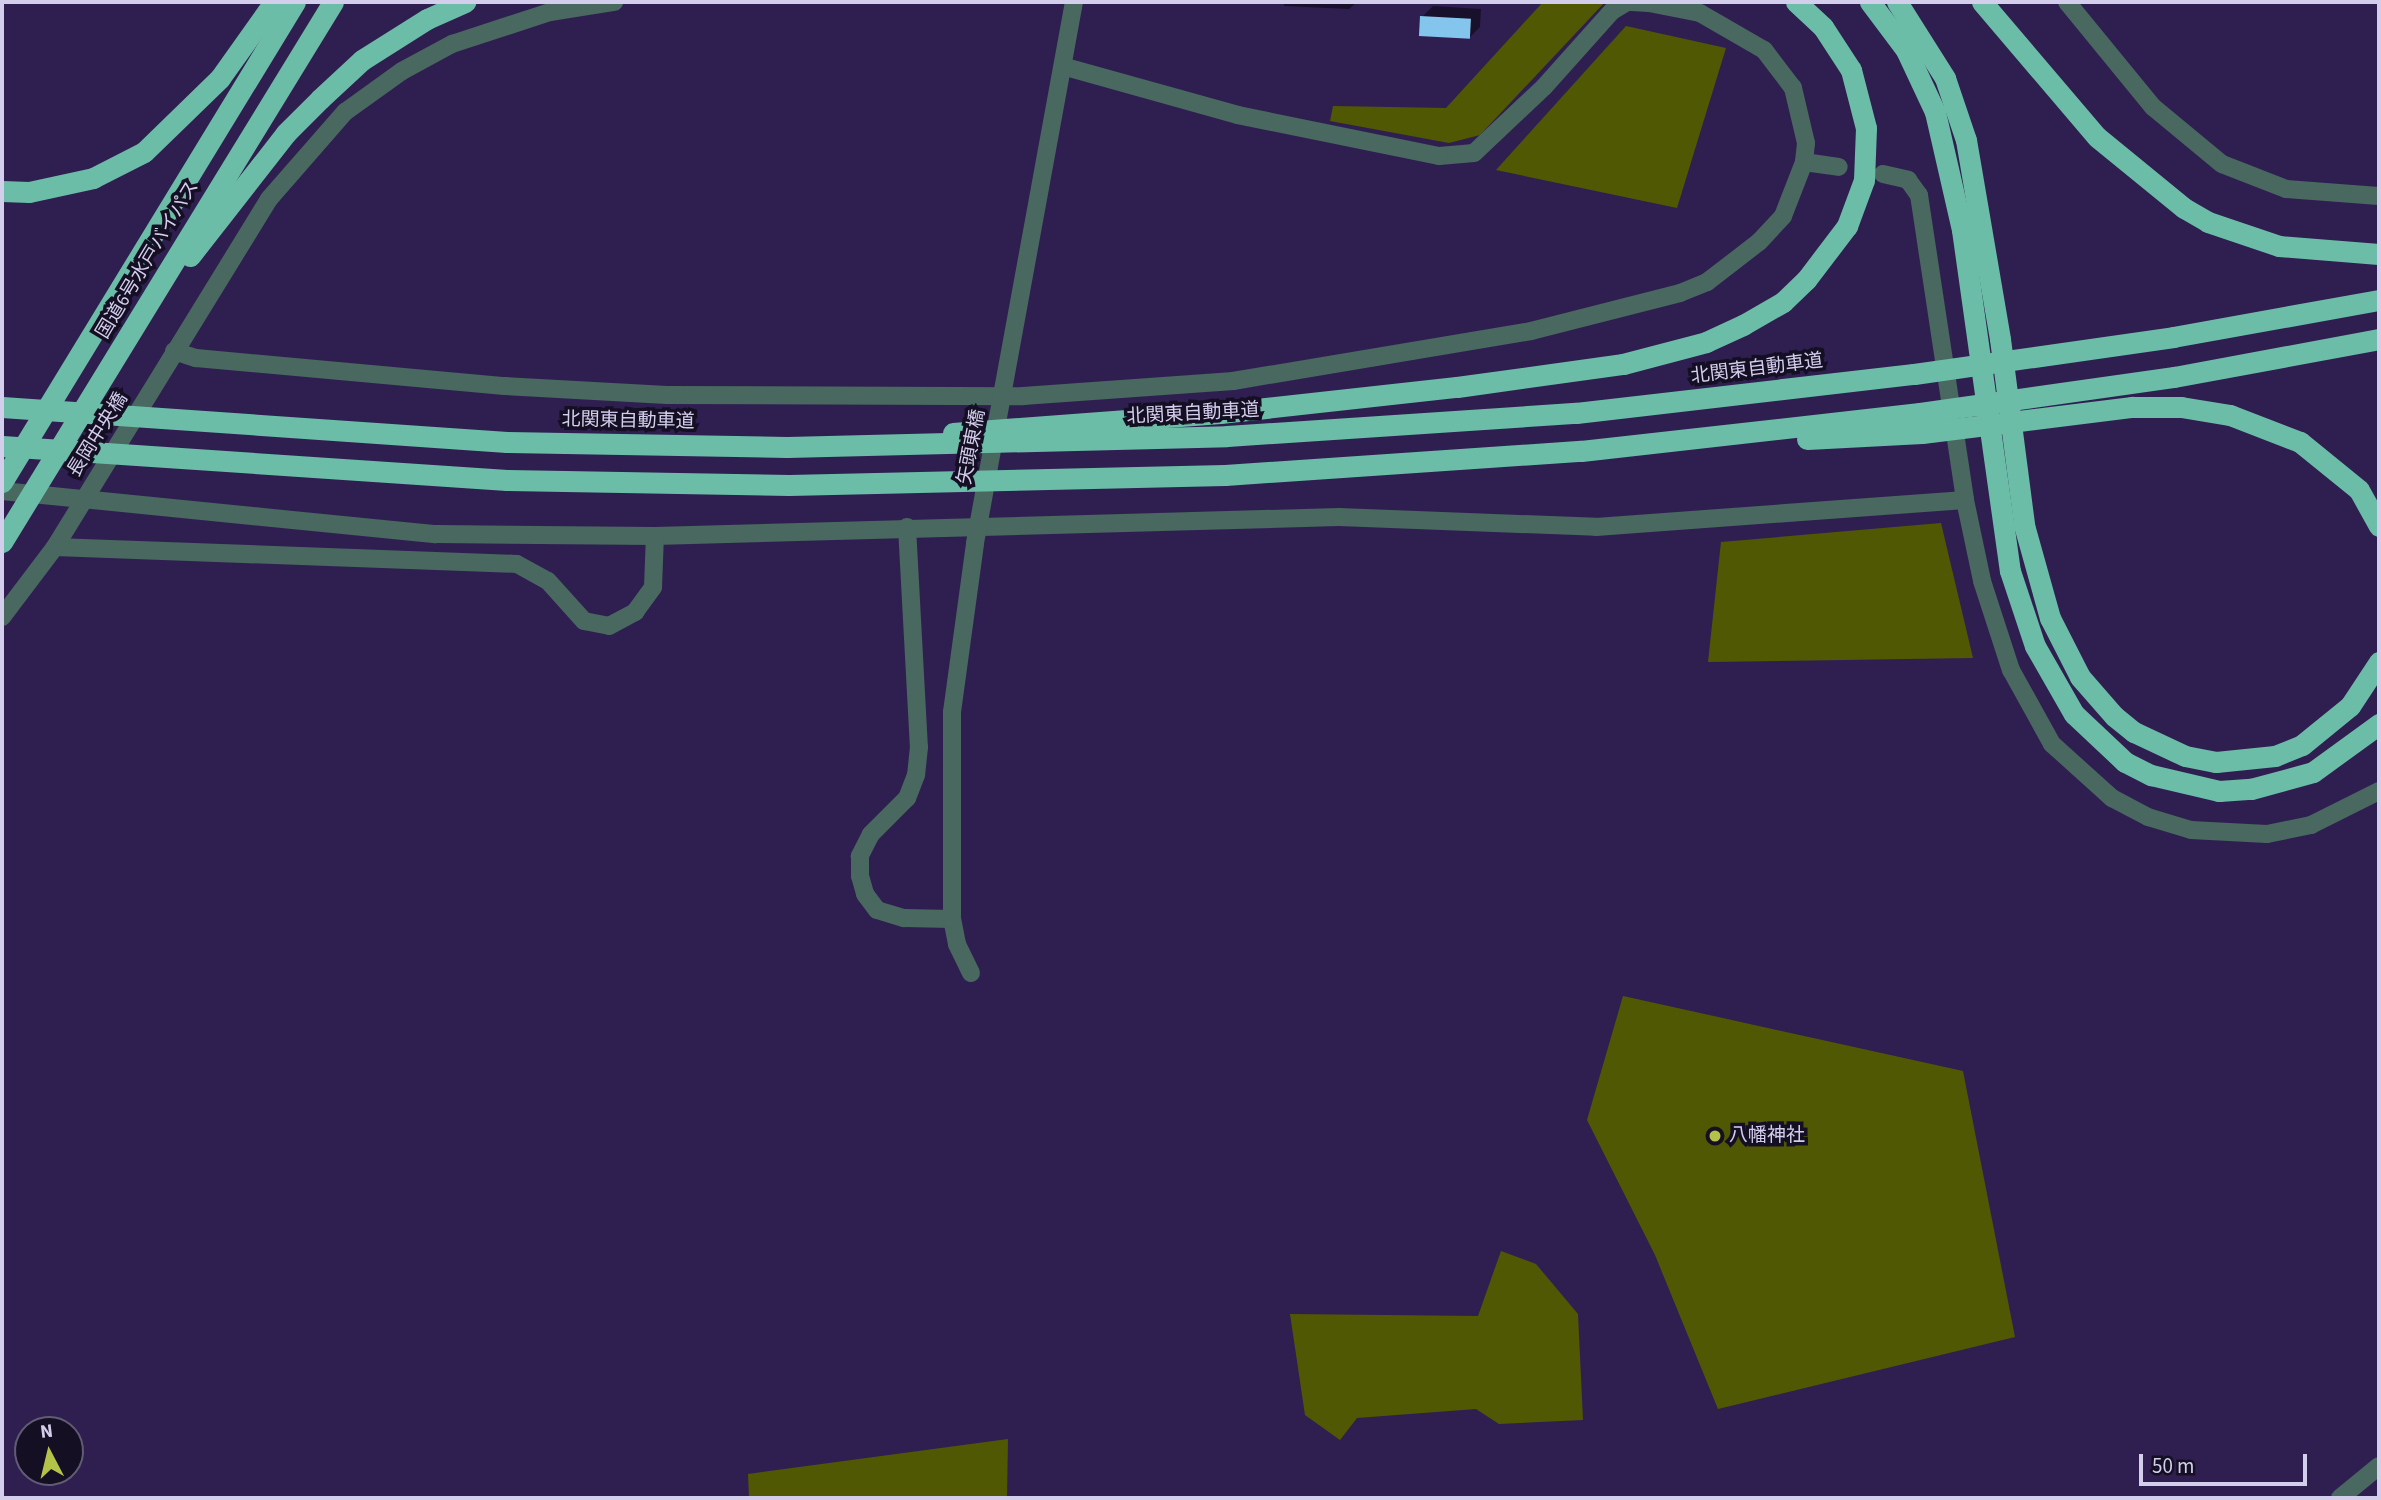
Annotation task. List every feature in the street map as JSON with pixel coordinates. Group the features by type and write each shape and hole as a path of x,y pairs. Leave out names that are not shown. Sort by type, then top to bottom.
{"highway":[{"path":"2,191 29,192 93,178 144,152 220,78 274,2"},
{"name":"国道6号水戸バイパス","path":"2,482 295,2"},
{"name":"国道6号水戸バイパス","path":"2,542 333,2"},
{"path":"139,318 286,133 320,99 362,60 427,19 464,2"},
{"path":"787,447 1220,413 1457,387 1636,361 1706,342 1743,326 1783,302 1814,271 1847,226 1864,180 1866,128 1851,70 1822,27 1796,2"},
{"path":"1870,2 1906,50 1938,122 1962,230 2010,571 2035,646 2074,714 2099,741 2134,766 2186,786 2219,791 2261,788 2313,772 2379,724"},
{"path":"1897,2 1945,78 1966,140 2000,339 2024,525 2050,618 2080,677 2114,716 2134,732 2185,756 2216,762 2275,756 2302,745 2350,706 2379,662"},
{"path":"1982,2 2097,137 2184,208 2208,222 2279,246 2379,254"},
{"name":"北関東自動車道","path":"2,407 507,442 787,447 1010,445 1268,434 1576,413 1914,374 2032,358 2379,300"},
{"path":"2,446 507,480 789,485 1225,475 1581,451 1921,423 2038,407 2379,339"},
{"path":"2038,407 2181,407 2266,426 2331,463 2359,490 2379,526"}],"street":[{"name":"長岡中央橋","path":"2,617 55,547 269,200 345,112 402,71 486,30 550,12 614,2"},
{"name":"矢頭東橋","path":"971,973 957,944 952,919 952,712 975,543 1011,358 1074,2"},
{"path":"174,351 196,358 505,386 667,395 1023,397 1233,380 1531,331 1680,293 1707,282 1759,242 1783,216 1804,162 1801,114 1793,88 1780,67 1764,50 1702,7 1627,2 1612,11 1544,87 1474,153 1439,156 1238,115 1063,66"},
{"path":"2067,2 2153,107 2222,164 2286,189 2379,196"},
{"path":"1804,162 1839,167"},
{"path":"1883,174 1909,180 1919,195 1965,500 1995,628 2030,708 2052,744 2112,798 2148,817 2191,830 2267,834 2311,825 2379,791"},
{"path":"2,491 436,534 655,536 1339,517 1596,527 1965,500"},
{"path":"907,527 919,747 916,775 907,798 871,834 860,856 860,876 864,894 877,910 904,918 952,919"},
{"path":"55,547 517,564 548,581 584,621 609,626 635,612 653,587 655,536"},
{"path":"2340,1498 2379,1466"}],"green space":[{"path":"1543,2 1605,2 1480,135 1449,143 1330,121 1333,106 1446,108"},
{"path":"1626,26 1726,48 1677,208 1496,170"},
{"path":"1941,523 1973,658 1708,662 1721,542"},
{"path":"1623,996 1963,1071 2015,1337 1718,1409 1655,1255 1587,1120"},
{"path":"1501,1251 1536,1264 1578,1314 1583,1420 1499,1424 1476,1409 1357,1418 1340,1440 1305,1415 1290,1314 1478,1316"},
{"path":"1008,1439 1007,1498 749,1498 748,1474"}],"building":[{"path":"1420,16 1471,19 1470,39 1419,36"}],"place":[{"name":"八幡神社","path":"1715,1136"}]}
